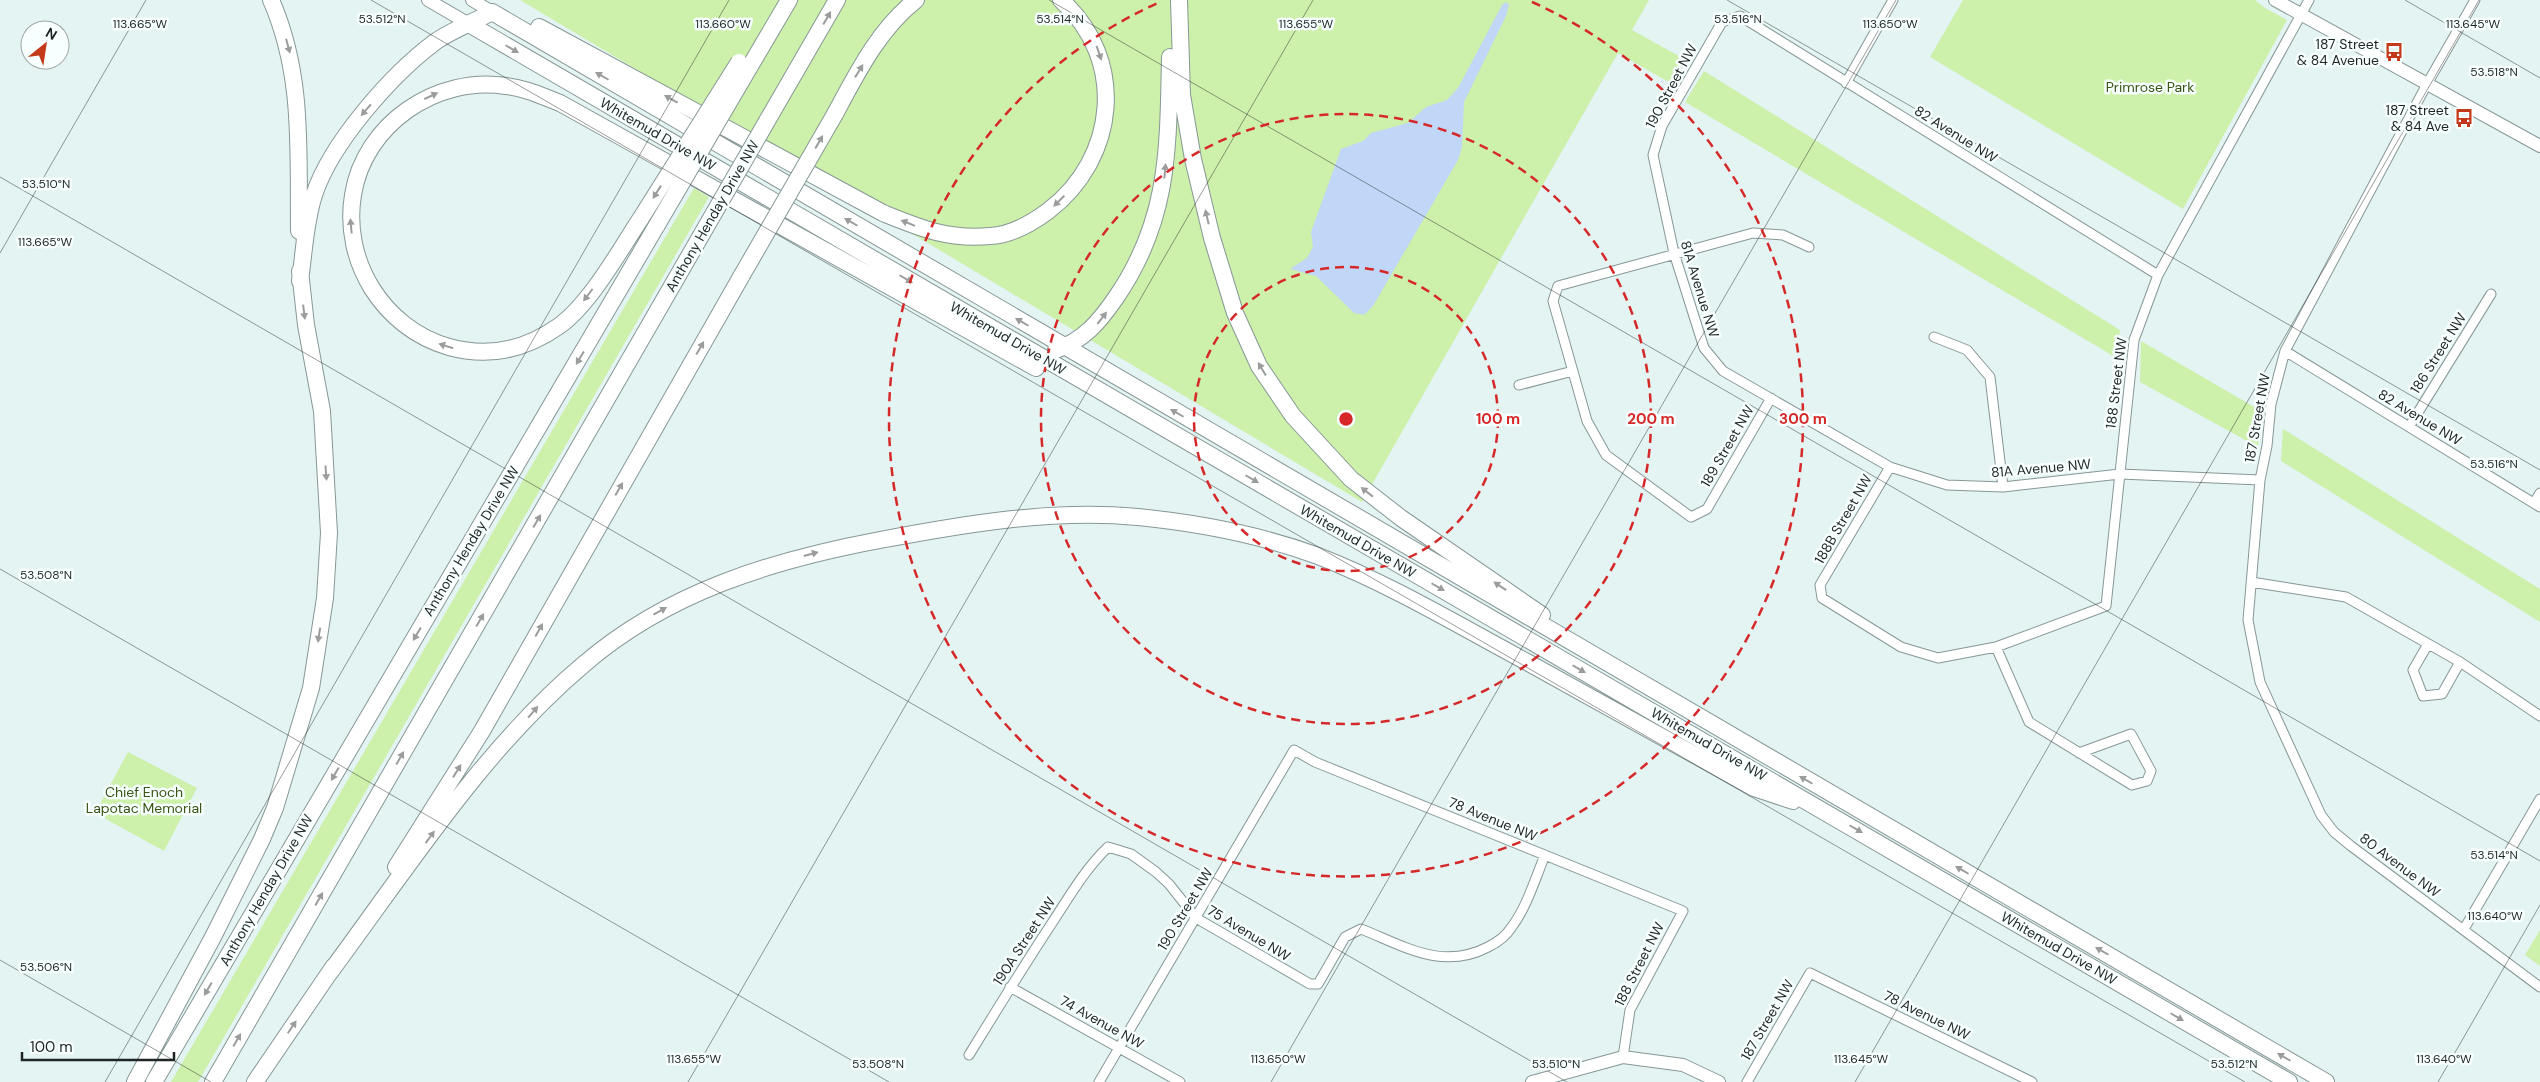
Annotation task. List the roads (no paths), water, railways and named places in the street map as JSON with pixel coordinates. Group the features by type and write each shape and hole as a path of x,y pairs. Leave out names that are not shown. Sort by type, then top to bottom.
{"highway":[{"path":"135,1082 214,937 262,839 278,799 311,688 325,598 329,533 322,411 300,281 296,83 281,23 271,0"},
{"name":"Anthony Henday Drive NW","path":"154,1082 657,225 744,65 775,23 788,0"},
{"name":"Anthony Henday Drive NW","path":"213,1082 837,0"},
{"path":"255,1082 328,975 482,731 880,38 904,10 916,0"},
{"path":"300,281 308,220 314,195 325,167 343,138 365,111 410,63 436,41 470,24 491,6 883,213 929,232 956,236 991,236 1012,231 1035,220 1059,202 1078,180 1100,138 1106,112 1103,66 1088,30 1074,12 1061,0"},
{"path":"1035,355 1064,347 1083,337 1100,321 1125,285 1153,227 1164,180 1169,130 1170,0"},
{"path":"1179,0 1182,95 1193,159 1212,238 1235,312 1259,366 1293,416 1351,479 1401,518 1686,710"},
{"name":"Whitemud Drive NW","path":"491,6 1064,347 2326,1082"},
{"name":"Whitemud Drive NW","path":"470,24 1035,355 2289,1082"},
{"path":"744,65 641,218 586,299 560,326 529,344 506,351 484,353 456,349 428,339 402,323 389,311 378,298 360,267 353,243 350,219 353,193 363,163 380,136 406,110 436,93 465,86 486,84 523,89 560,103 1114,411 1210,455"},
{"path":"328,975 471,782 538,706 580,667 625,633 660,610 699,592 768,566 825,550 1002,520 1066,515 1145,518 1236,533 1316,556 1380,584 1440,615 1754,788 1826,812"}],"street":[{"name":"Whitemud Drive NW","path":"428,0 470,24"},
{"name":"Whitemud Drive NW","path":"472,0 491,6"},
{"path":"1846,83 1893,0"},
{"path":"2276,0 2540,146"},
{"name":"188 Street NW","path":"1938,658 1996,647 2106,606 2134,340 2158,275 2309,0"},
{"name":"187 Street NW","path":"2320,815 2260,682 2248,620 2260,480 2268,446 2271,404 2285,351 2427,84 2475,0"},
{"name":"82 Avenue NW","path":"1740,16 2158,275"},
{"name":"190 Street NW","path":"1653,154 1662,126 1722,22 1740,16"},
{"name":"81A Avenue NW","path":"1653,154 1674,253 1704,348 1723,371 1890,467 1947,486 2003,487 2120,474 2260,480"},
{"path":"1519,385 1574,371 1553,302 1558,286 1753,233 1783,235 1809,247"},
{"name":"186 Street NW","path":"2409,426 2491,294"},
{"path":"1934,337 1967,350 1990,377 2003,487"},
{"name":"82 Avenue NW","path":"2285,351 2537,505"},
{"name":"189 Street NW","path":"1574,371 1587,421 1606,455 1691,517 1707,509 1771,398"},
{"name":"188B Street NW","path":"1890,467 1820,585 1822,598 1901,647 1938,658"},
{"path":"2537,505 2540,493"},
{"path":"2251,582 2346,597 2460,662 2540,716"},
{"path":"2428,644 2413,670 2423,696 2442,694 2460,662"},
{"path":"1996,647 2029,722 2079,754 2132,785 2147,781 2151,771 2131,734 2079,754"},
{"name":"190 Street NW","path":"1099,1082 1294,750"},
{"name":"78 Avenue NW","path":"1294,750 1315,762 1683,911"},
{"path":"2464,930 2540,798"},
{"name":"80 Avenue NW","path":"2320,815 2351,846 2540,987"},
{"name":"75 Avenue NW","path":"1108,847 1131,854 1156,872 1170,884 1196,918 1310,984 1318,984 1345,937 1361,929 1419,953 1437,958 1459,958 1478,952 1496,943 1510,930 1520,915 1545,855"},
{"name":"190A Street NW","path":"969,1055 1010,987 1095,859 1108,847"},
{"name":"188 Street NW","path":"1622,1057 1630,1010 1683,911"},
{"name":"187 Street NW","path":"1747,1082 1810,972"},
{"name":"78 Avenue NW","path":"1810,972 2032,1082"},
{"name":"74 Avenue NW","path":"1010,987 1180,1082"},
{"path":"1532,1082 1622,1057 1683,1065 1719,1082"}],"water":[{"path":"1506,2 1509,5 1506,16 1464,102 1462,147 1458,160 1373,306 1364,315 1354,313 1316,276 1290,269 1307,258 1313,247 1311,232 1341,149 1363,141 1371,133 1408,123 1426,107 1447,100 1458,88 1502,5"}],"place":[{"name":"187 Street & 84 Avenue","path":"2394,52"},
{"name":"187 Street & 84 Ave","path":"2464,118"}],"park label":[{"name":"Primrose Park","path":"2150,87"},
{"name":"Chief Enoch Lapotac Memorial","path":"144,800"}]}
